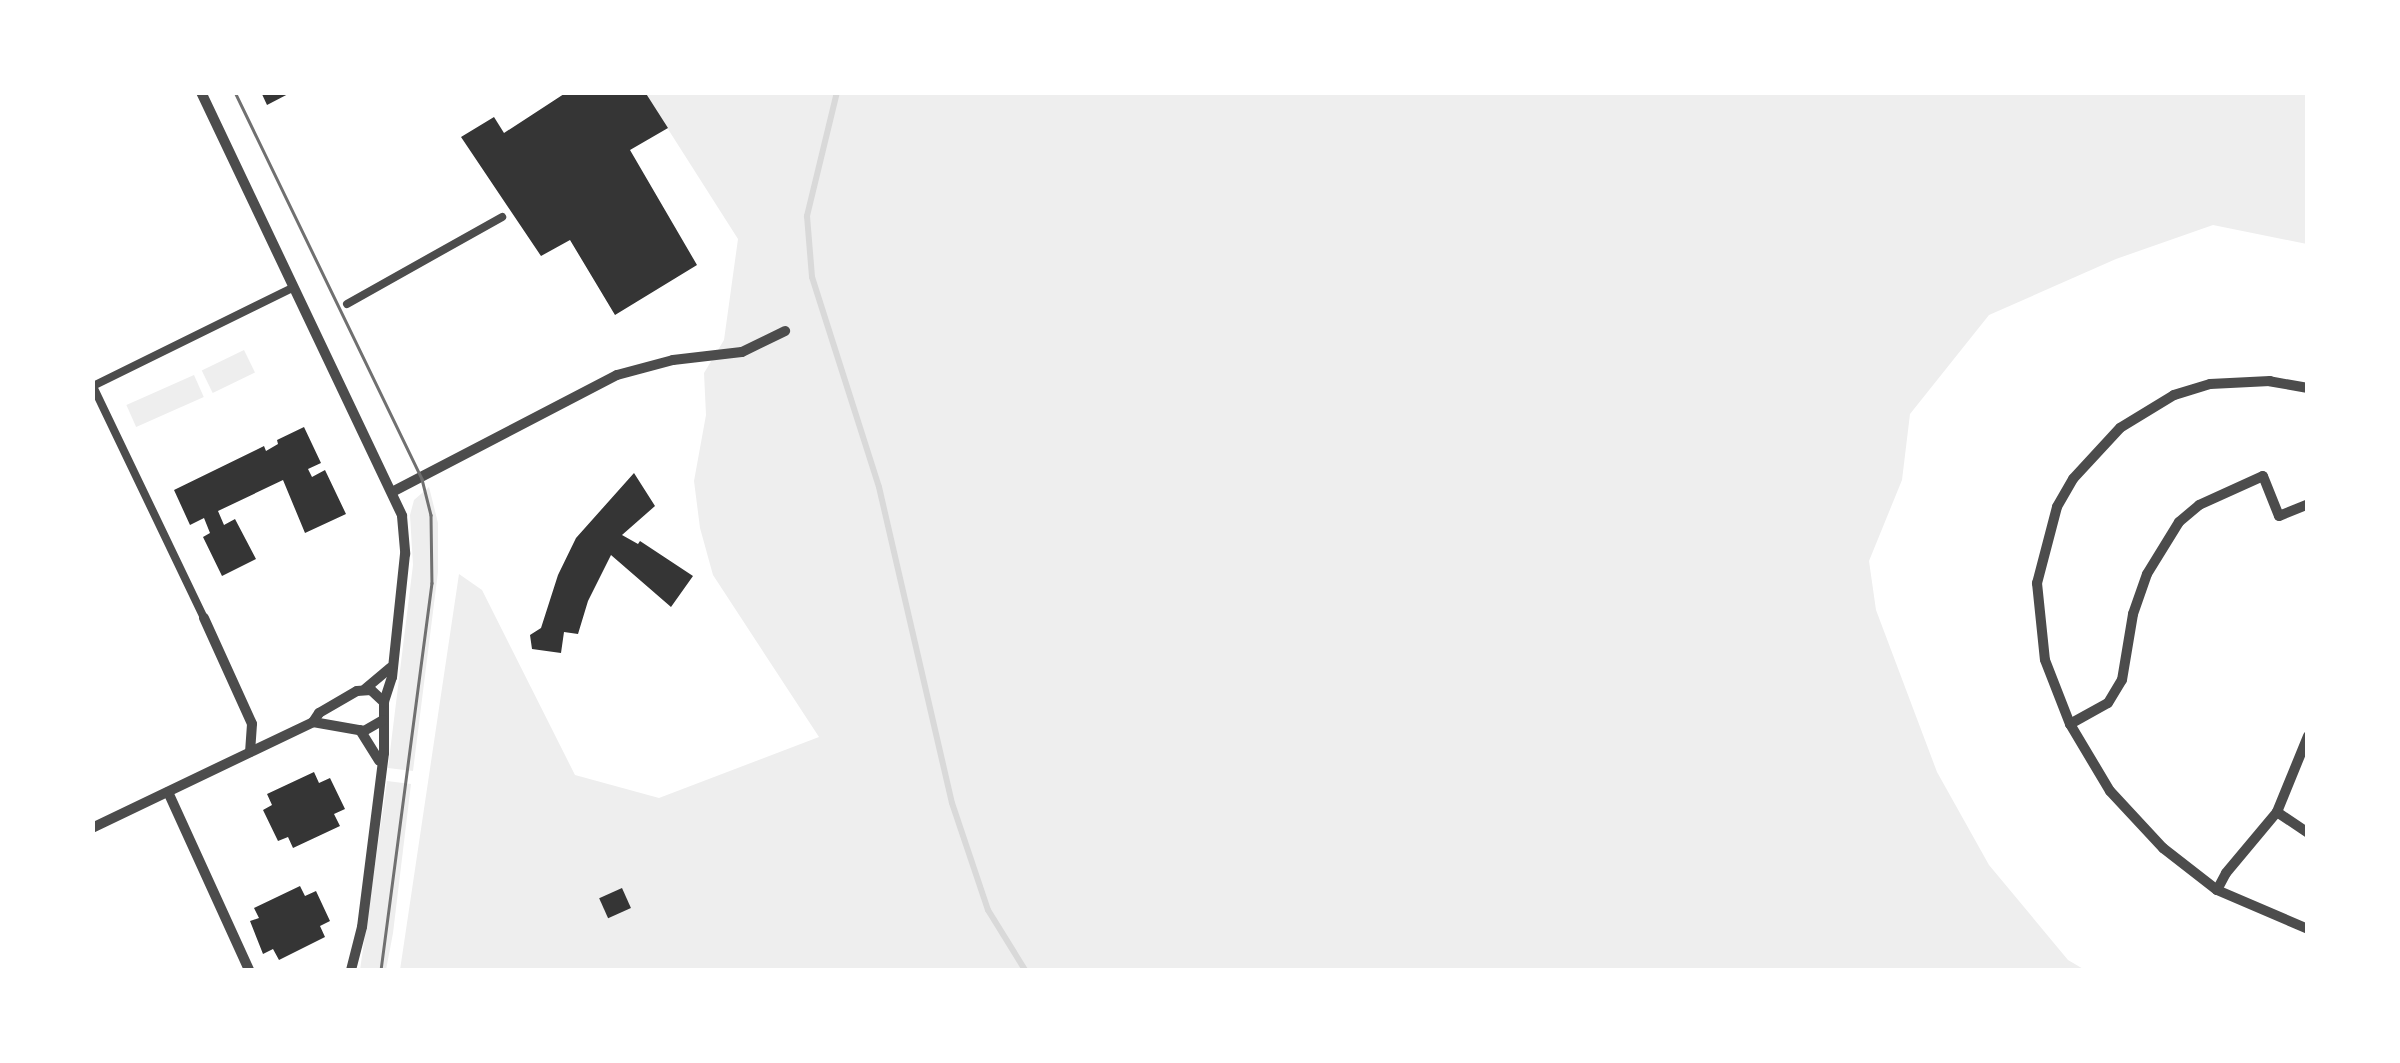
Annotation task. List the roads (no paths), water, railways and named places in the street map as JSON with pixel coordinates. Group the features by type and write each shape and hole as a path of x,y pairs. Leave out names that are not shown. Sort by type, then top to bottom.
{"street":[{"path":"201,92 394,490 402,516 406,554 390,668 392,677 384,702 362,926 351,970"},
{"path":"347,304 502,217"},
{"path":"250,752 252,724 93,387 295,287"},
{"path":"394,490 617,375 673,360 742,352 785,331"},
{"path":"2308,388 2235,381 2174,395 2120,428 2074,480 2057,507 2037,583 2044,660 2070,724 2110,791 2164,848 2218,890 2308,929"},
{"path":"2070,724 2108,703 2122,680 2133,614 2147,574 2178,522 2199,505 2263,476 2279,516 2308,504"},
{"path":"92,828 313,722 319,713 365,689 390,668"},
{"path":"365,689 384,702"},
{"path":"346,700 344,714 380,761"},
{"path":"313,722 373,729 383,720"},
{"path":"2218,890 2226,872 2277,812 2308,736"},
{"path":"168,792 250,970"},
{"path":"2277,812 2308,833"}],"waterway":[{"path":"837,92 807,216 812,277 879,487 952,803 988,910 1025,970"}],"tram line":[{"path":"235,92 422,479 431,515 432,583 381,970"}]}
